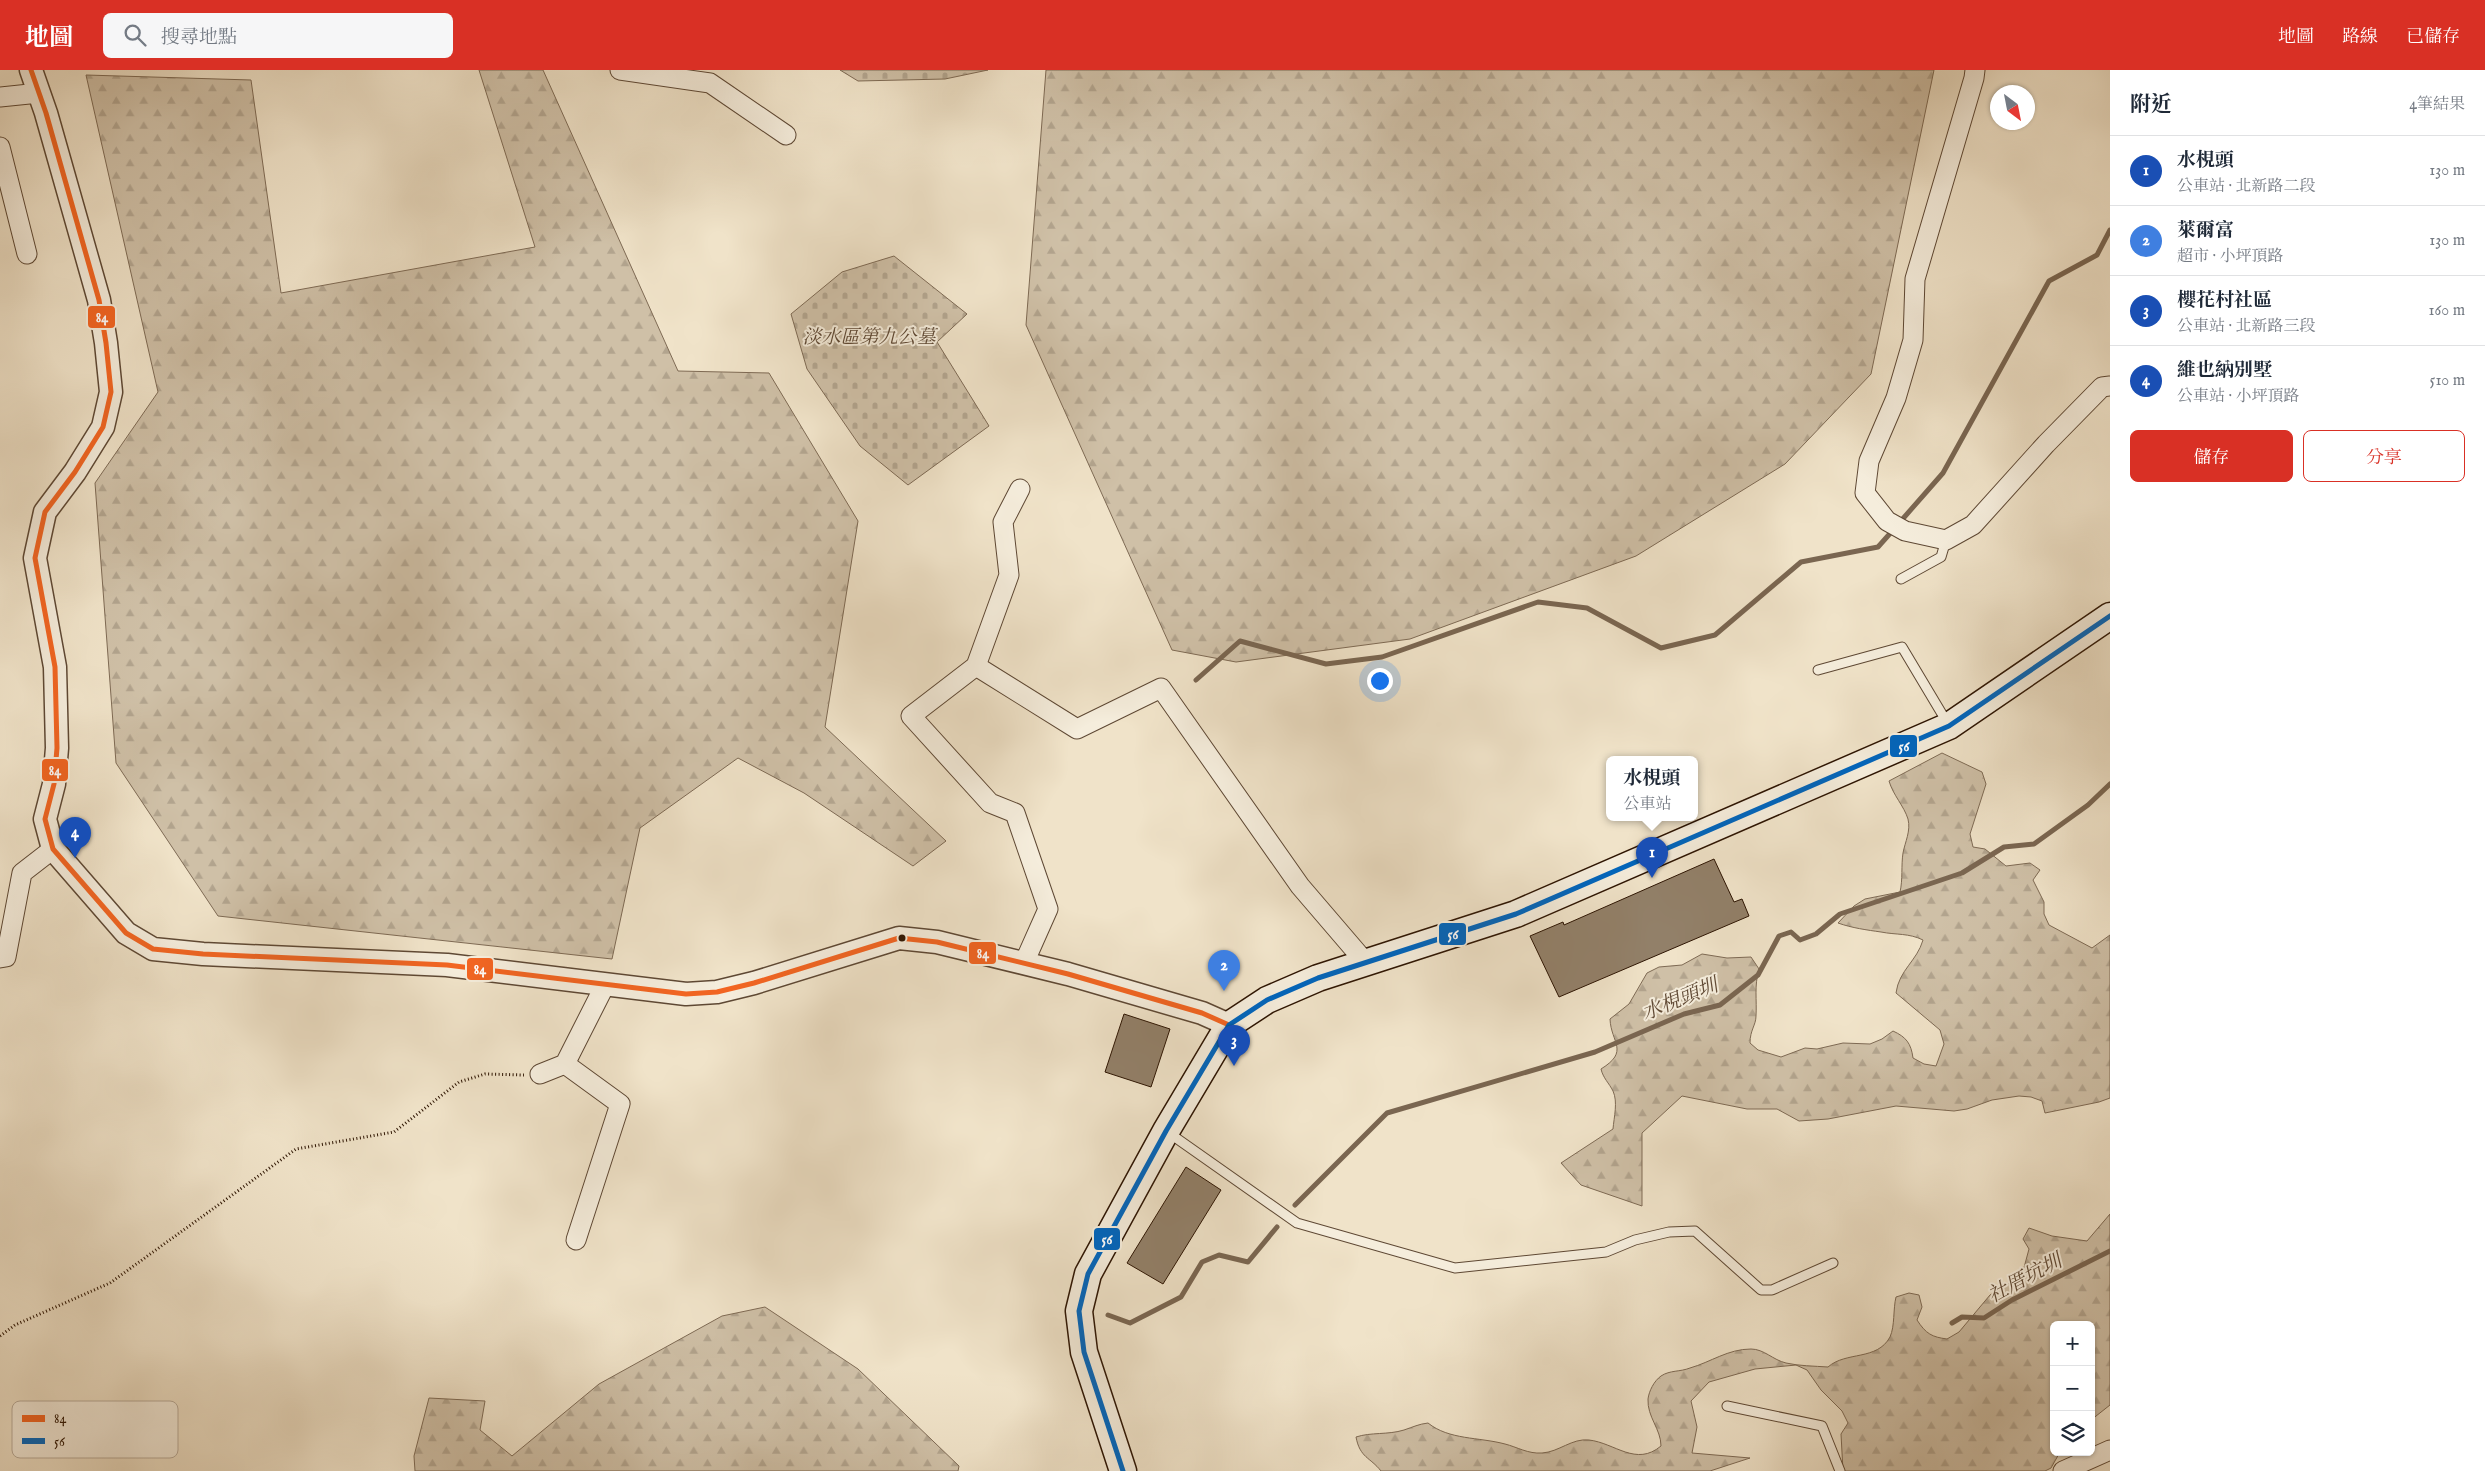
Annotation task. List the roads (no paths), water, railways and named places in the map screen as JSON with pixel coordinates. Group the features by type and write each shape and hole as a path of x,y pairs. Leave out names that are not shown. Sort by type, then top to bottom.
{"main road":[{"path":"1123,1471 1084,1352 1079,1310 1088,1274 1166,1131 1229,1025 1267,1000 1318,978 1516,914 1949,726 2110,616"}],"street":[{"path":"31,70 99,300 111,392 103,427 75,472 45,512 35,558 56,667 57,748 54,784 45,819 53,849 126,933 153,949 203,954 447,965 686,994 717,992 788,973 898,938 938,942 1024,963 1202,1013 1229,1025"},
{"path":"620,70 710,83 786,135"},
{"path":"1975,70 1915,279 1913,340 1896,398 1869,461 1865,493 1887,521 1905,531 1946,540 1973,525 2053,436 2102,387 2110,386"},
{"path":"0,97 39,92"},
{"path":"0,147 27,254"},
{"path":"1020,489 1003,522 1009,575 976,666 911,716 990,803 1014,813 1048,909 1024,963"},
{"path":"976,666 1077,729 1161,688 1300,886 1366,963"},
{"path":"0,958 6,957 22,873 53,849"},
{"path":"540,1074 565,1064 605,985"},
{"path":"565,1064 620,1104 576,1240"},
{"path":"2063,1471 2110,1450"}],"lane":[{"path":"1901,579 1941,557 1946,540"},
{"path":"1818,670 1902,646 1949,726"},
{"path":"1166,1131 1297,1223 1455,1268 1606,1252 1636,1240 1669,1232 1695,1231 1761,1290 1772,1290 1833,1263"},
{"path":"1727,1406 1822,1426 1839,1463 1840,1471"}],"waterway":[{"path":"1900,522 1943,473 2049,281 2097,255 2110,230"},
{"path":"1196,680 1240,641 1326,664 1382,657 1538,602 1587,608 1661,648 1715,635 1801,562 1878,547 1894,529"},
{"name":"水梘頭圳","path":"1295,1205 1387,1113 1595,1052 1684,1014 1720,1005 1758,975 1779,936 1791,932 1800,940 1816,934 1840,914 1962,873 2004,847 2034,844 2088,805 2110,784"},
{"name":"水梘頭圳","path":"1108,1315 1130,1323 1181,1297 1202,1262 1219,1255 1248,1262 1277,1227"},
{"name":"社厝坑圳","path":"1952,1323 1962,1317 1984,1318 2012,1300 2110,1251"}],"place":[{"name":"維也納別墅","path":"75,858"},
{"name":"水梘頭","path":"1652,878"},
{"name":"萊爾富","path":"1224,991"},
{"name":"櫻花村社區","path":"1234,1066"}],"park label":[{"name":"淡水區第九公墓","path":"869,338"}]}
